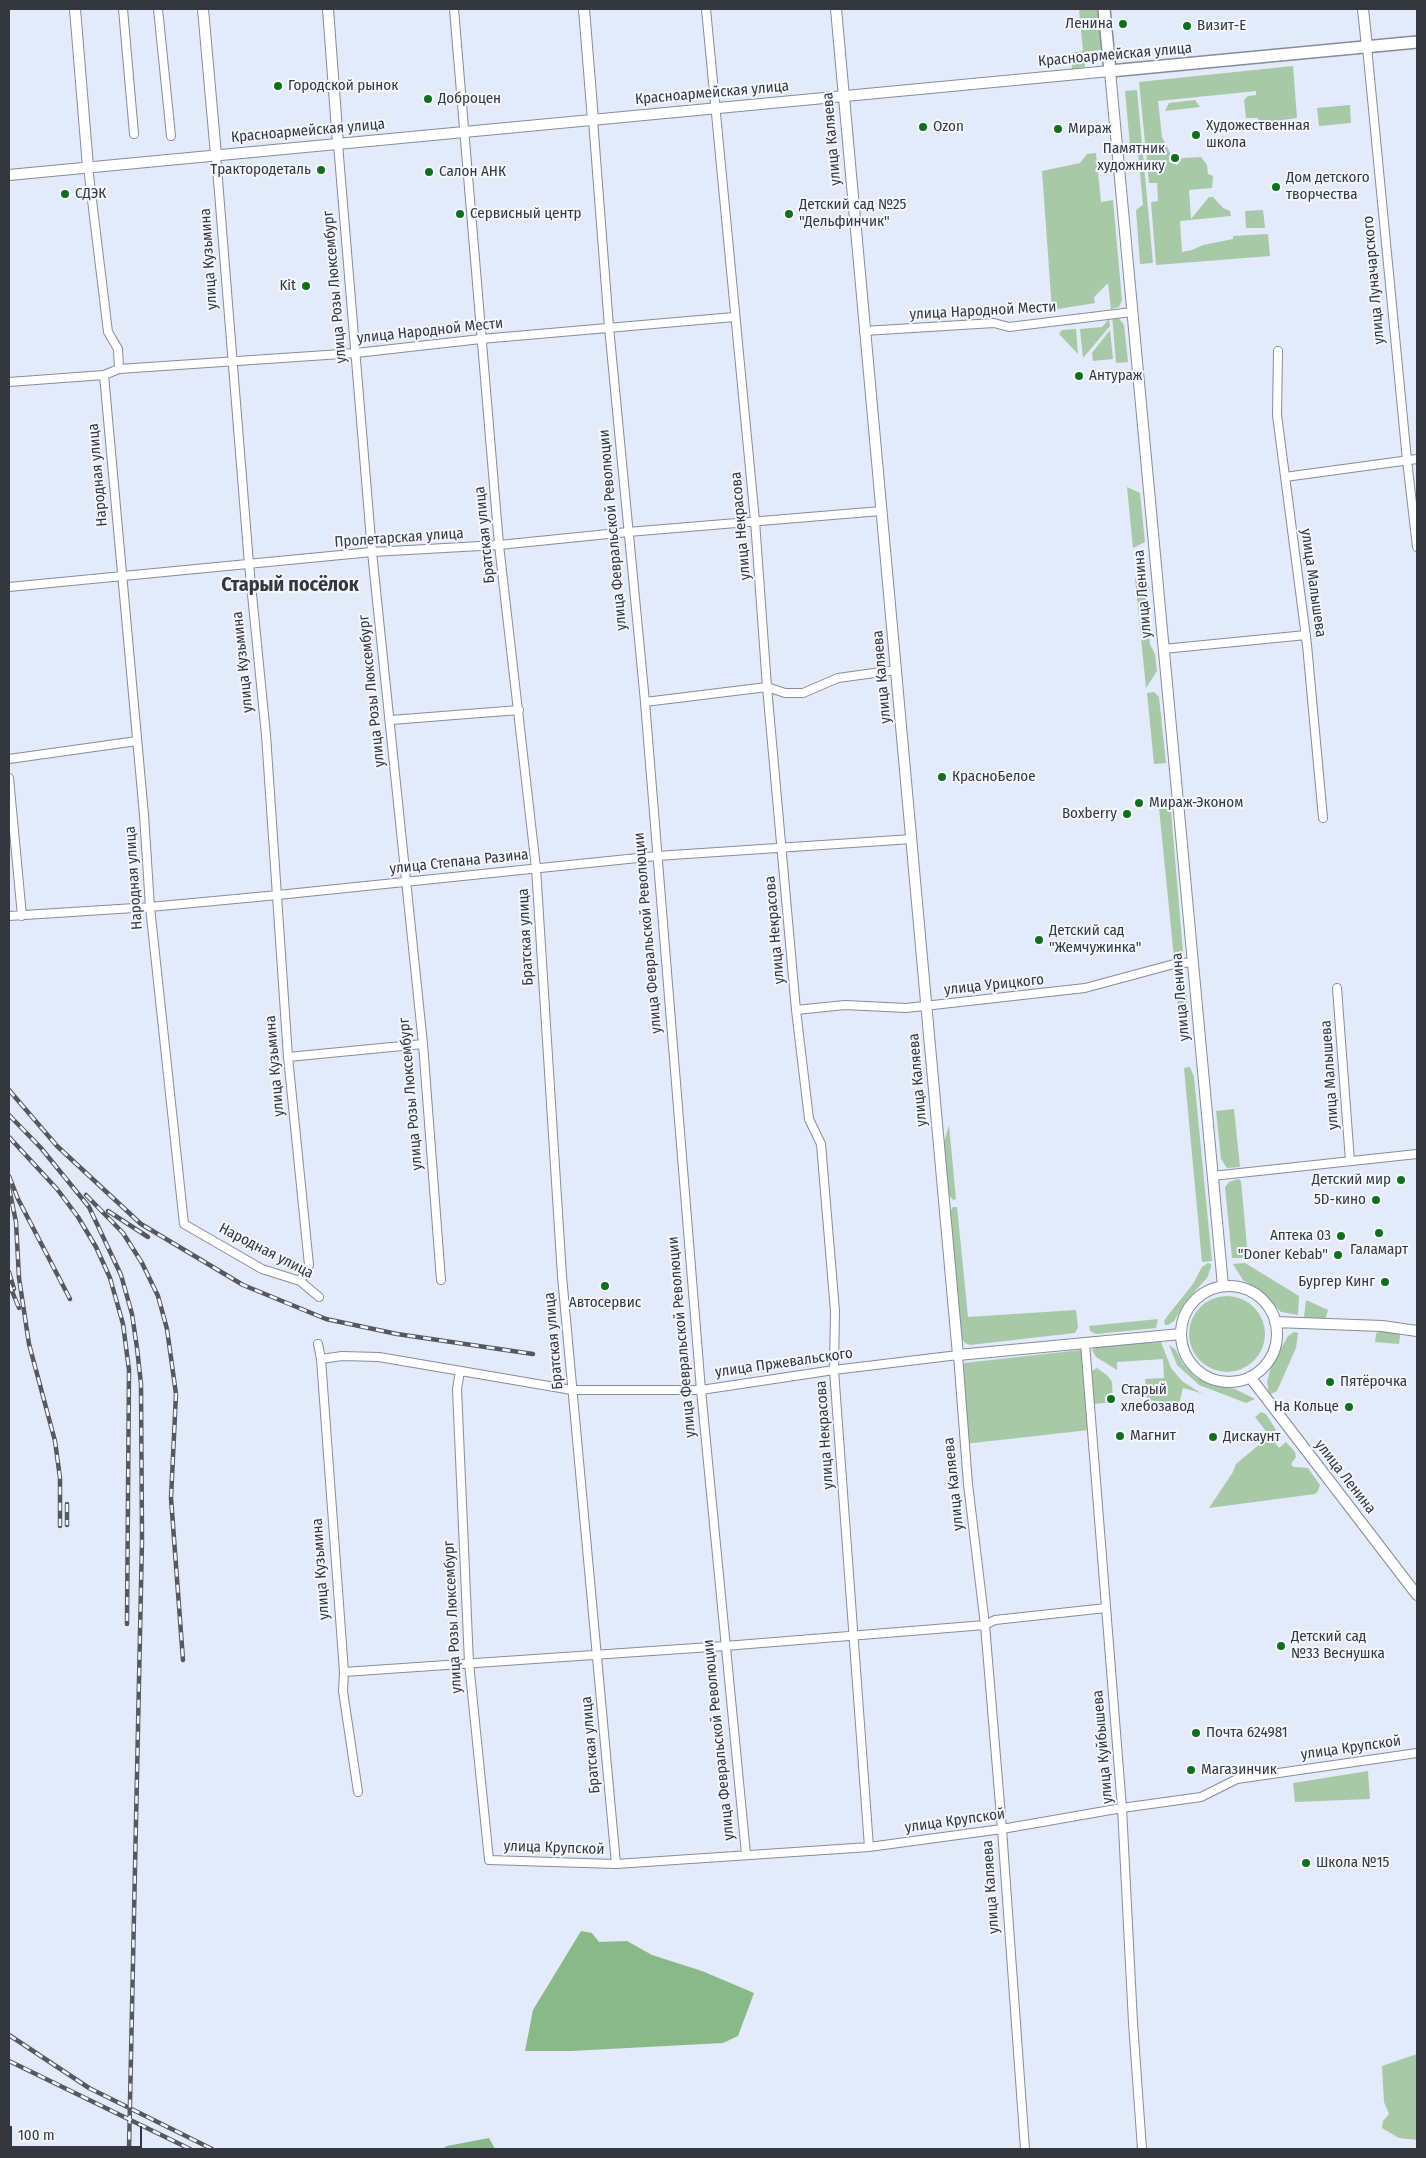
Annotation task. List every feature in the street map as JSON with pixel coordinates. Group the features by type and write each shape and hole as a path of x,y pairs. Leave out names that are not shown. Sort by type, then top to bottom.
{"main road":[{"name":"улица Ленина","path":"1104,9 1110,71"},
{"name":"Красноармейская улица","path":"1110,71 1417,42"}],"street":[{"path":"75,9 88,167 108,332 118,350 119,369"},
{"path":"124,9 134,134"},
{"path":"158,9 171,136"},
{"name":"улица Кузьмина","path":"202,9 278,896 288,1057 309,1265 300,1281"},
{"name":"улица Розы Люксембург","path":"328,9 372,552 391,720 422,1044 441,1280"},
{"name":"Братская улица","path":"454,9 462,132 499,545 536,868 562,1276 616,1864"},
{"name":"улица Февральской Революции","path":"584,9 609,327 645,702 701,1390 746,1854"},
{"name":"улица Некрасова","path":"706,9 734,317 755,520 767,687 796,1010 809,1120 821,1144 835,1311 834,1370 869,1847"},
{"name":"улица Каляева","path":"836,9 927,1006 968,1484 985,1625 1025,2149"},
{"name":"улица Луначарского","path":"1363,9 1417,547"},
{"name":"Красноармейская улица","path":"9,175 1110,71"},
{"name":"улица Ленина","path":"1110,71 1223,1286"},
{"name":"улица Народной Мести","path":"864,332 994,323 1009,327 1132,312"},
{"name":"улица Народной Мести","path":"9,382 104,374 119,369 356,353 481,339 734,317"},
{"name":"улица Малышева","path":"1278,351 1277,415 1306,635 1323,818"},
{"name":"Народная улица","path":"104,374 150,907 184,1224 262,1269 300,1281 319,1297"},
{"path":"1285,477 1417,459"},
{"name":"Пролетарская улица","path":"9,587 372,552 499,545 755,520 881,511"},
{"path":"1163,649 1306,635"},
{"path":"645,702 767,687 785,693 803,693 838,678 896,670"},
{"path":"391,720 519,710"},
{"path":"9,759 137,741"},
{"path":"9,778 22,916"},
{"name":"улица Степана Разина","path":"9,916 278,896 405,881 657,856 782,846 912,839"},
{"name":"улица Урицкого","path":"796,1010 845,1005 906,1008 1085,988 1174,964 1193,962"},
{"name":"улица Малышева","path":"1338,988 1350,1161"},
{"path":"288,1057 422,1044"},
{"path":"1213,1181 1350,1161 1417,1154"},
{"path":"1223,1286 1244,1288 1258,1296 1269,1308 1275,1322 1276,1338 1272,1354 1263,1367 1250,1377 1227,1382 1205,1376 1188,1360 1182,1345 1181,1334 1185,1315 1193,1301 1206,1292 1223,1286"},
{"path":"1275,1322 1382,1326 1417,1332"},
{"name":"улица Пржевальского","path":"321,1359 342,1356 380,1357 572,1390 701,1390 834,1370 958,1355 1181,1334"},
{"name":"улица Куйбышева","path":"1085,1343 1122,1808 1132,2023 1142,2149"},
{"name":"улица Кузьмина","path":"318,1344 321,1359 344,1672 343,1691 358,1792"},
{"name":"улица Розы Люксембург","path":"460,1371 457,1389 469,1663 489,1860"},
{"name":"улица Ленина","path":"1250,1377 1417,1594"},
{"path":"344,1672 725,1646 985,1625 994,1620 1106,1608"},
{"name":"улица Крупской","path":"489,1860 616,1864 869,1847 1002,1829 1122,1808 1201,1797 1237,1779 1417,1753"}],"green space":[{"path":"1079,9 1104,9 1108,49 1084,52 1085,67 1072,69 1071,53 1083,51"},
{"path":"1293,66 1297,118 1259,123 1258,118 1246,118 1244,100 1248,96 1256,95 1256,91 1158,101 1162,137 1170,153 1169,162 1177,165 1182,158 1201,157 1207,165 1208,174 1213,176 1212,188 1189,190 1191,219 1209,197 1213,197 1223,208 1230,211 1231,216 1180,221 1182,252 1203,245 1233,239 1233,236 1268,234 1270,256 1156,265 1151,202 1158,201 1157,183 1149,183 1139,82"},
{"path":"1137,90 1153,263 1140,264 1136,210 1143,205 1138,152 1130,146 1125,91"},
{"path":"1195,100 1200,107 1165,111 1169,103"},
{"path":"1350,105 1351,123 1319,126 1317,108"},
{"path":"1096,153 1101,202 1113,200 1122,300 1119,307 1111,309 1108,283 1094,297 1095,303 1052,310 1042,171 1080,163 1087,154"},
{"path":"1263,210 1265,228 1246,228 1245,211"},
{"path":"1112,315 1118,317 1124,325 1128,362 1116,363"},
{"path":"1109,319 1110,326 1083,358 1080,329 1102,327"},
{"path":"1076,329 1078,354 1059,334 1062,330"},
{"path":"1110,330 1113,359 1093,361 1092,353"},
{"path":"1127,487 1140,493 1145,542 1133,548"},
{"path":"1135,578 1145,581 1149,587 1146,605 1150,644 1155,654 1157,671 1146,688"},
{"path":"1154,692 1159,697 1166,763 1154,764 1147,693"},
{"path":"1158,798 1166,799 1167,808 1171,811 1183,952 1174,958"},
{"path":"1184,968 1189,1020 1186,1032 1180,1032 1175,969"},
{"path":"1190,1067 1194,1077 1212,1261 1202,1262 1184,1068"},
{"path":"1234,1109 1240,1167 1227,1168 1221,1159 1216,1111"},
{"path":"949,1125 956,1199 953,1200 948,1194 943,1146"},
{"path":"1238,1179 1241,1181 1248,1258 1232,1258 1225,1187 1229,1182"},
{"path":"953,1207 957,1207 968,1317 1076,1310 1078,1327 1075,1333 970,1345 965,1343 961,1338 950,1212"},
{"path":"1208,1263 1211,1264 1211,1267 1207,1278 1185,1302 1174,1321 1165,1325 1164,1321 1193,1284 1202,1267"},
{"path":"1245,1263 1299,1296 1298,1315 1281,1312 1263,1294 1243,1280 1233,1264"},
{"path":"1235,1296 1248,1302 1259,1313 1265,1326 1263,1349 1248,1366 1235,1372 1219,1372 1206,1366 1191,1349 1189,1326 1195,1313 1212,1298"},
{"path":"1306,1300 1328,1310 1324,1324 1304,1317"},
{"path":"1158,1319 1156,1328 1096,1334 1090,1331 1089,1326"},
{"path":"1382,1326 1401,1329 1399,1344 1375,1342 1376,1334"},
{"path":"1294,1332 1298,1333 1296,1348 1277,1391 1269,1395 1267,1382 1272,1364 1288,1336"},
{"path":"1161,1342 1171,1368 1182,1381 1199,1392 1208,1395 1183,1388 1179,1404 1149,1400 1147,1398 1145,1379 1164,1378 1163,1359 1117,1362 1117,1370 1096,1357 1092,1350 1095,1346"},
{"path":"1169,1345 1175,1349 1183,1364 1195,1377 1213,1385 1235,1389 1255,1399 1246,1403 1199,1385 1177,1365"},
{"path":"1081,1350 1089,1430 964,1444 964,1363"},
{"path":"1097,1368 1108,1376 1112,1382 1113,1402 1094,1404 1092,1371"},
{"path":"1261,1412 1266,1414 1276,1430 1269,1435 1255,1417"},
{"path":"1269,1435 1279,1448 1286,1442 1295,1452 1296,1457 1291,1464 1294,1467 1308,1468 1320,1485 1318,1491 1315,1494 1209,1508 1233,1472 1236,1464"},
{"path":"1368,1771 1370,1799 1295,1802 1293,1783"},
{"path":"581,1931 592,1933 599,1942 627,1941 652,1955 702,1971 754,1993 738,2036 723,2043 571,2051 525,2051 533,2010"},
{"path":"1417,2054 1417,2140 1399,2138 1382,2128 1383,2121 1389,2114 1384,2102 1382,2066"},
{"path":"489,2138 495,2149 442,2149 447,2146"}],"railway":[{"path":"9,1090 57,1146 141,1224 243,1285 326,1319 397,1334 533,1354"},
{"path":"9,1115 41,1148 89,1207 121,1275 132,1314 137,1348 141,1384 142,1540 129,2149"},
{"path":"9,1137 57,1189 78,1217 96,1247 110,1278 123,1324 129,1370 127,1624"},
{"path":"9,1176 18,1199 70,1299"},
{"path":"9,1188 16,1222 19,1278 29,1344 55,1441 60,1478 60,1526"},
{"path":"86,1195 123,1233 142,1263 158,1296 167,1329 176,1394 171,1498 183,1660"},
{"path":"108,1211 148,1237"},
{"path":"9,1272 14,1289"},
{"path":"9,1284 19,1308"},
{"path":"67,1504 67,1525"},
{"path":"9,2035 89,2088 212,2149"},
{"path":"9,2061 190,2149"}],"place":[{"name":"Ленина","path":"1123,24"},
{"name":"Визит-Е","path":"1187,26"},
{"name":"Городской рынок","path":"278,86"},
{"name":"Доброцен","path":"428,99"},
{"name":"Ozon","path":"923,127"},
{"name":"Мираж","path":"1058,129"},
{"name":"Художественная школа","path":"1196,135"},
{"name":"Памятник художнику","path":"1175,158"},
{"name":"Трактородеталь","path":"321,170"},
{"name":"Салон АНК","path":"429,172"},
{"name":"Дом детского творчества","path":"1276,187"},
{"name":"СДЭК","path":"65,194"},
{"name":"Сервисный центр","path":"460,214"},
{"name":"Детский сад №25 \"Дельфинчик\"","path":"789,214"},
{"name":"Kit","path":"306,286"},
{"name":"Антураж","path":"1079,376"},
{"name":"КрасноБелое","path":"942,777"},
{"name":"Мираж-Эконом","path":"1139,803"},
{"name":"Boxberry","path":"1127,814"},
{"name":"Детский сад \"Жемчужинка\"","path":"1039,940"},
{"name":"Детский мир","path":"1401,1180"},
{"name":"5D-кино","path":"1376,1200"},
{"name":"Галамарт","path":"1379,1233"},
{"name":"Аптека 03","path":"1341,1236"},
{"name":"\"Doner Kebab\"","path":"1338,1255"},
{"name":"Бургер Кинг","path":"1385,1282"},
{"name":"Автосервис","path":"605,1286"},
{"name":"Пятёрочка","path":"1330,1382"},
{"name":"Старый хлебозавод","path":"1111,1399"},
{"name":"На Кольце","path":"1349,1407"},
{"name":"Магнит","path":"1120,1436"},
{"name":"Дискаунт","path":"1213,1437"},
{"name":"Детский сад №33 Веснушка","path":"1281,1646"},
{"name":"Почта 624981","path":"1196,1733"},
{"name":"Магазинчик","path":"1191,1770"},
{"name":"Школа №15","path":"1306,1863"}],"district":[{"name":"Старый посёлок","path":"290,585"}]}
